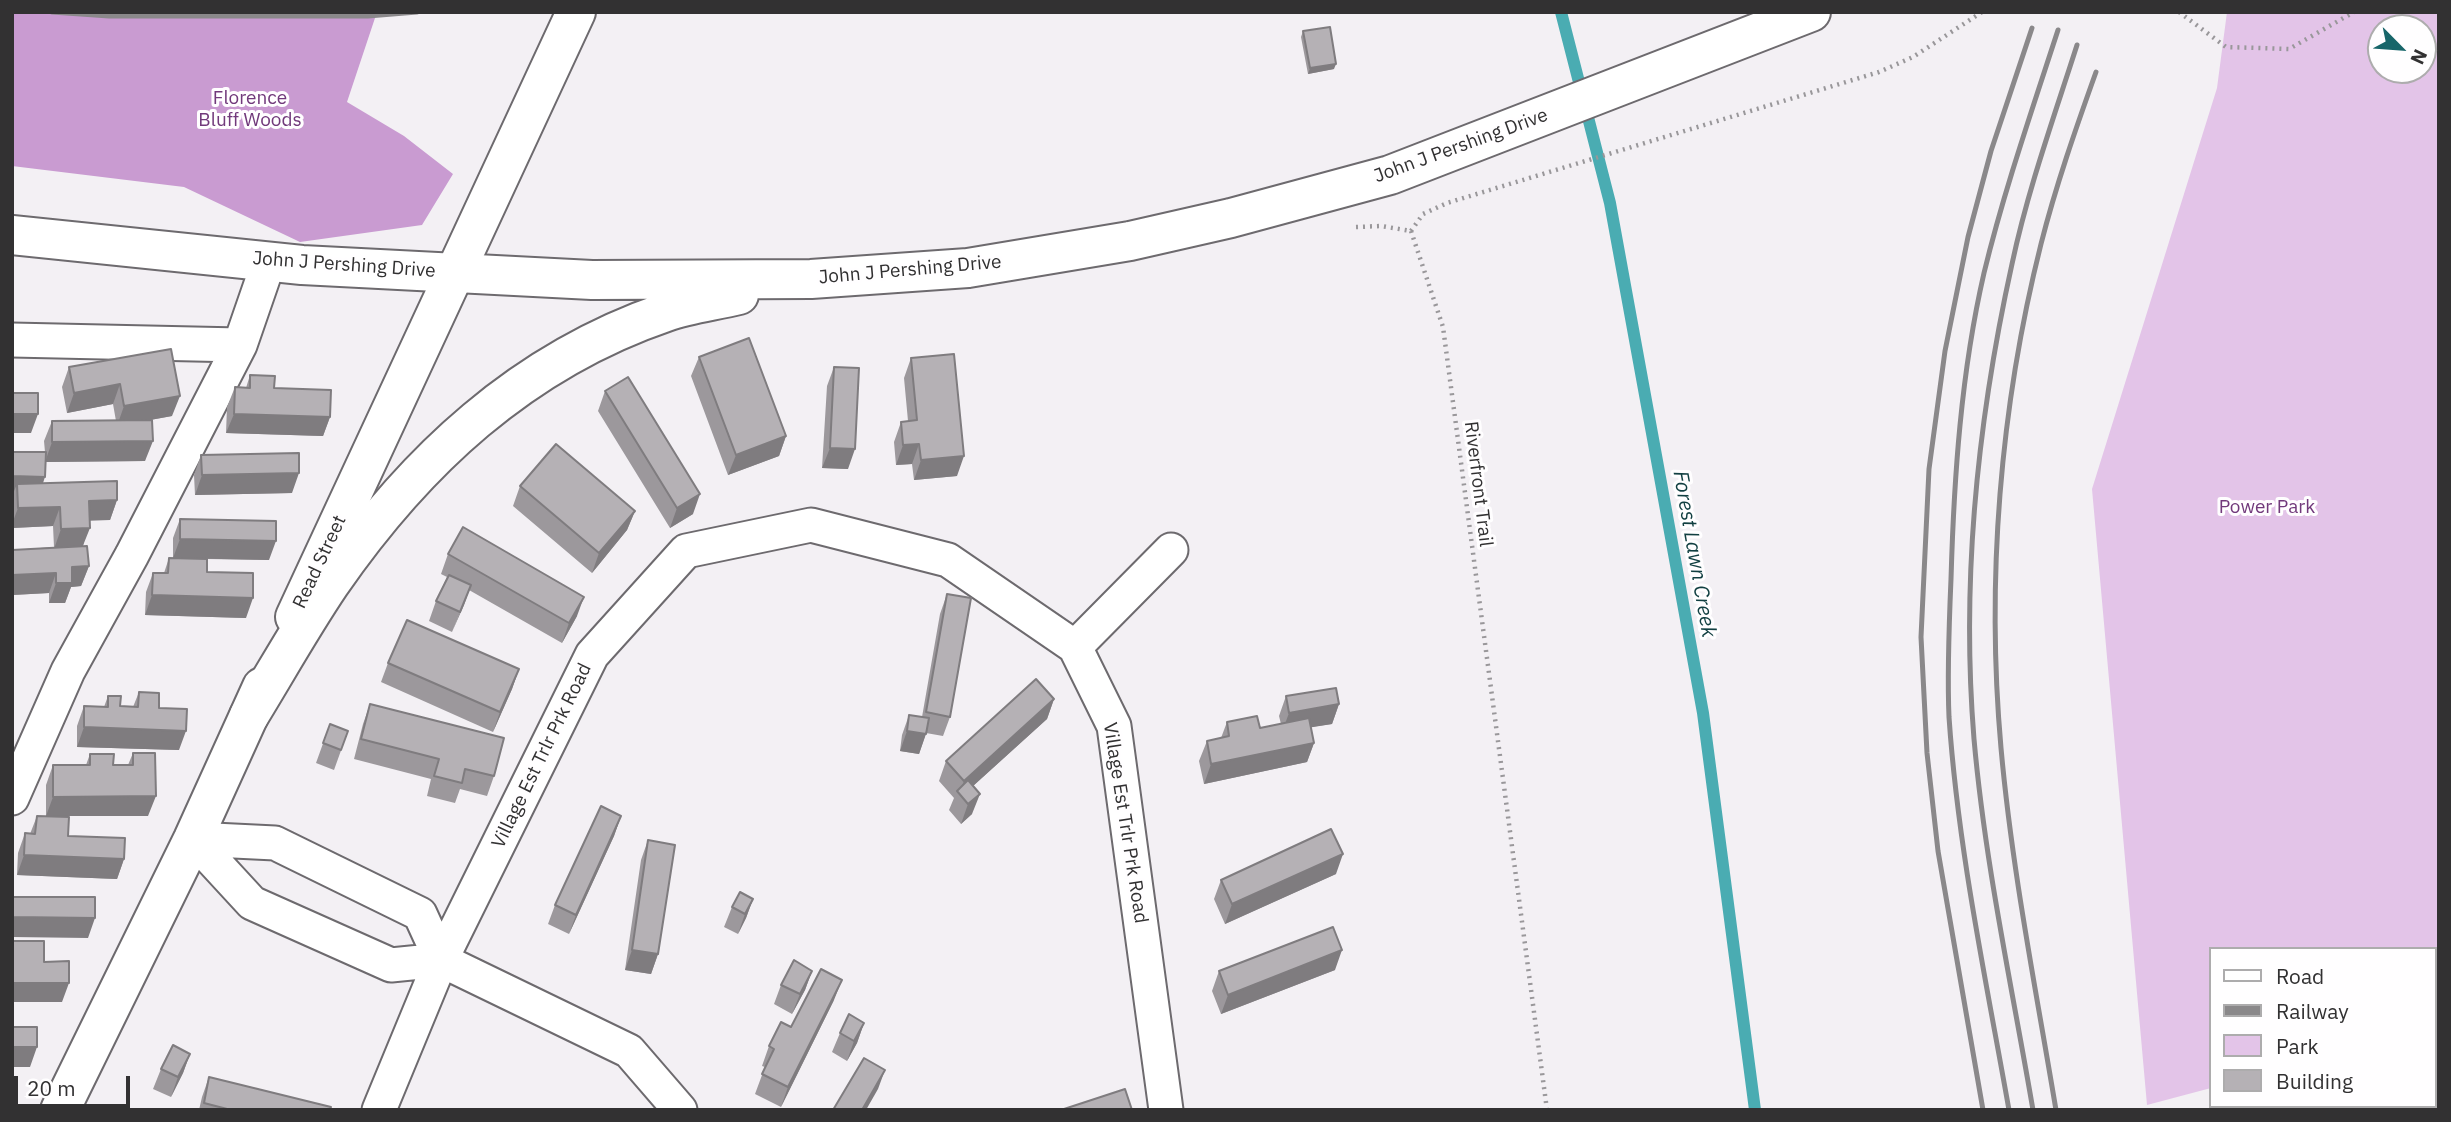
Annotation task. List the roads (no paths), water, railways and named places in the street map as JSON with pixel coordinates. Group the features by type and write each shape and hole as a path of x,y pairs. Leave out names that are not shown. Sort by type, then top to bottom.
{"main road":[{"name":"Read Street","path":"60,1110 192,839 576,12"},
{"name":"John J Pershing Drive","path":"12,235 269,261 592,280 811,279 968,268 1130,241 1231,218 1390,174 1811,12"},
{"path":"249,716 329,586 368,533 412,480 483,412 532,377 621,329 669,311 811,279"}],"street":[{"path":"12,798 68,671 132,555 240,345 269,261"},
{"path":"12,340 240,345"},
{"name":"Village Est Trlr Prk Road","path":"379,1110 441,960 592,655 686,551 811,524 948,560 1075,647 1114,726 1166,1110"},
{"path":"1075,647 1171,550"},
{"path":"192,839 275,843 421,914 441,960"},
{"path":"192,839 253,903 391,965 441,960 629,1051 680,1110"}],"waterway":[{"name":"Forest Lawn Creek","path":"1561,12 1610,203 1703,713 1755,1110"}],"railway":[{"path":"52,12 109,16 368,16 417,12"},
{"path":"1983,1110 1938,851 1927,753 1921,637 1929,469 1945,351 1968,237 1991,151 2032,28"},
{"path":"2009,1110 1974,914 1953,766 1948,683 1952,541 1960,425 1976,311 2000,212 2058,30"},
{"path":"2033,1110 1992,879 1979,786 1971,680 1971,560 1982,440 2000,322 2018,236 2077,45"},
{"path":"2056,1110 2025,930 2006,794 1997,685 1996,558 2006,431 2027,306 2053,200 2096,72"}],"park label":[{"name":"Florence Bluff Woods","path":"250,110"},
{"name":"Power Park","path":"2267,508"}]}
